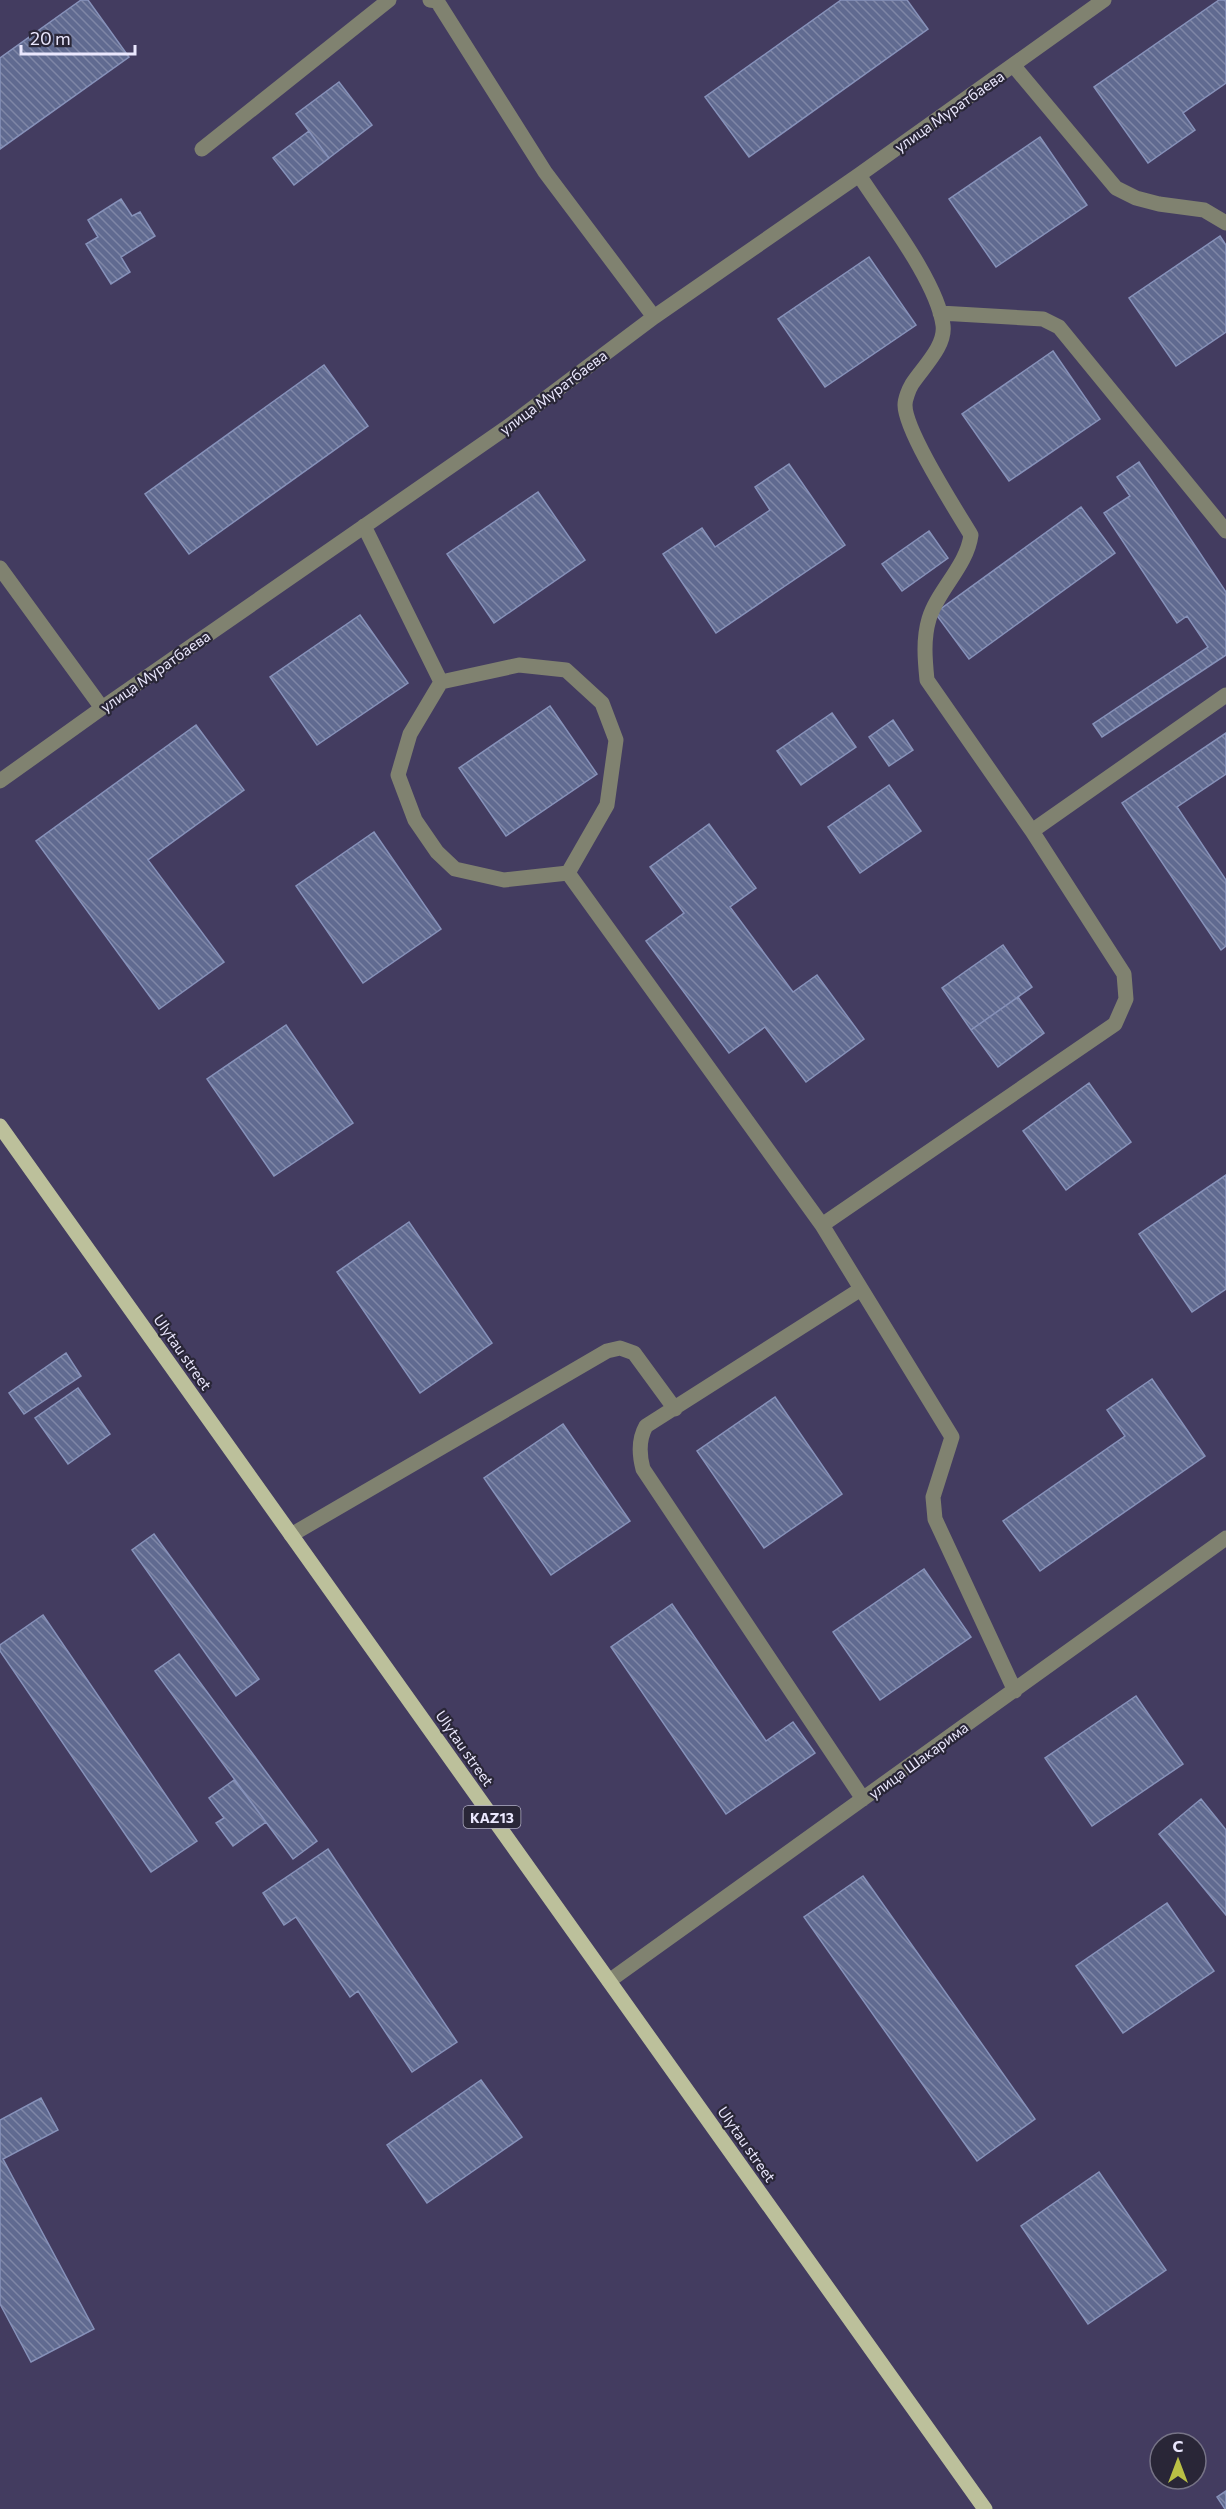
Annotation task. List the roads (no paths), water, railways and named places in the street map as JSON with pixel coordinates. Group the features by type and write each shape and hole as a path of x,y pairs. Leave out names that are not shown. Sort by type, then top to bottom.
{"main road":[{"name":"Ulytau street","path":"0,1126 984,2509"}],"street":[{"path":"202,149 389,0"},
{"path":"430,0 437,1 544,172 654,317"},
{"name":"улица Муратбаева","path":"0,781 506,428 654,317 860,175 1104,0"},
{"path":"1013,65 1116,188 1136,198 1159,204 1204,210 1226,223"},
{"path":"822,1225 1115,1024 1126,999 1124,974 1032,831 927,680 924,651 929,618 962,560 970,544 971,535 926,457 913,431 905,405 911,386 944,338 940,313 930,284 860,175"},
{"path":"940,313 1043,319 1059,327 1226,531"},
{"path":"364,526 441,682"},
{"path":"0,568 102,708"},
{"path":"519,665 566,670 602,703 616,740 607,805 568,873 504,880 455,869 437,852 415,820 398,776 410,734 441,682 519,665"},
{"path":"1032,831 1226,695"},
{"path":"568,873 822,1225 952,1437 933,1497 935,1519 1015,1690"},
{"path":"861,1289 646,1426 641,1436 640,1456 643,1469 863,1800"},
{"path":"291,1535 607,1351 620,1348 634,1353 675,1408"},
{"name":"улица Шакарима","path":"609,1981 1226,1538"}]}
